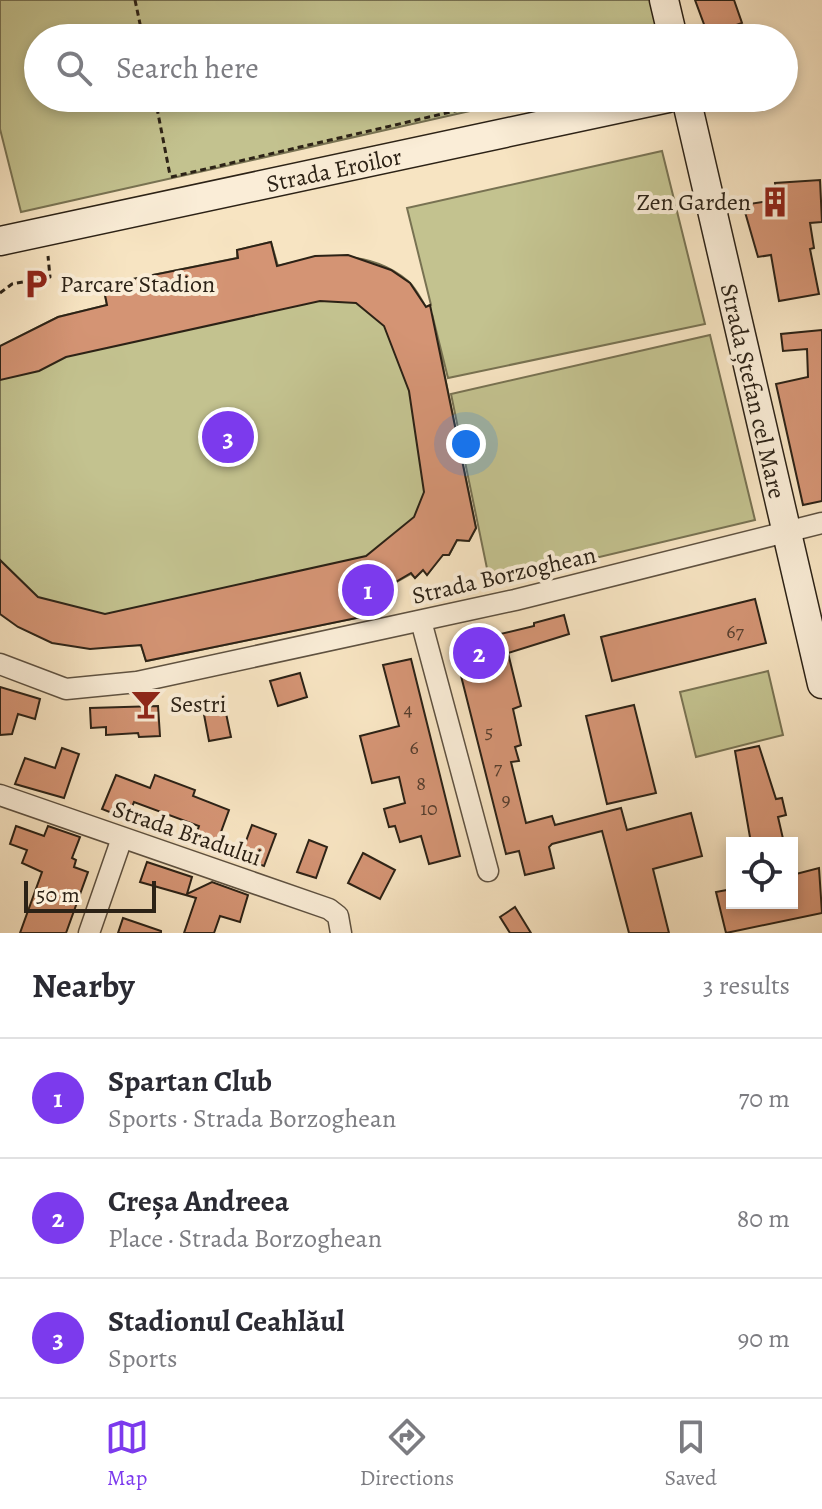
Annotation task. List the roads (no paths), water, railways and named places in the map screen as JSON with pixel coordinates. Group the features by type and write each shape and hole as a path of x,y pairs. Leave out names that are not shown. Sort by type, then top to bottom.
{"street":[{"path":"664,0 670,24"},
{"name":"Strada Eroilor","path":"0,241 603,112"},
{"name":"Strada Ștefan cel Mare","path":"689,112 822,684"},
{"name":"Strada Borzoghean","path":"0,664 46,685 91,689 421,621 822,523"},
{"path":"421,621 488,871"},
{"name":"Strada Bradului","path":"0,795 329,909 338,916 341,933"},
{"path":"89,933 122,838"}],"place":[{"name":"Zen Garden","path":"775,202"},
{"name":"Parcare Stadion","path":"36,284"},
{"name":"Stadionul Ceahlăul","path":"228,437"},
{"name":"Spartan Club","path":"368,590"},
{"name":"Creșa Andreea","path":"479,653"},
{"name":"Sestri","path":"146,704"}]}
